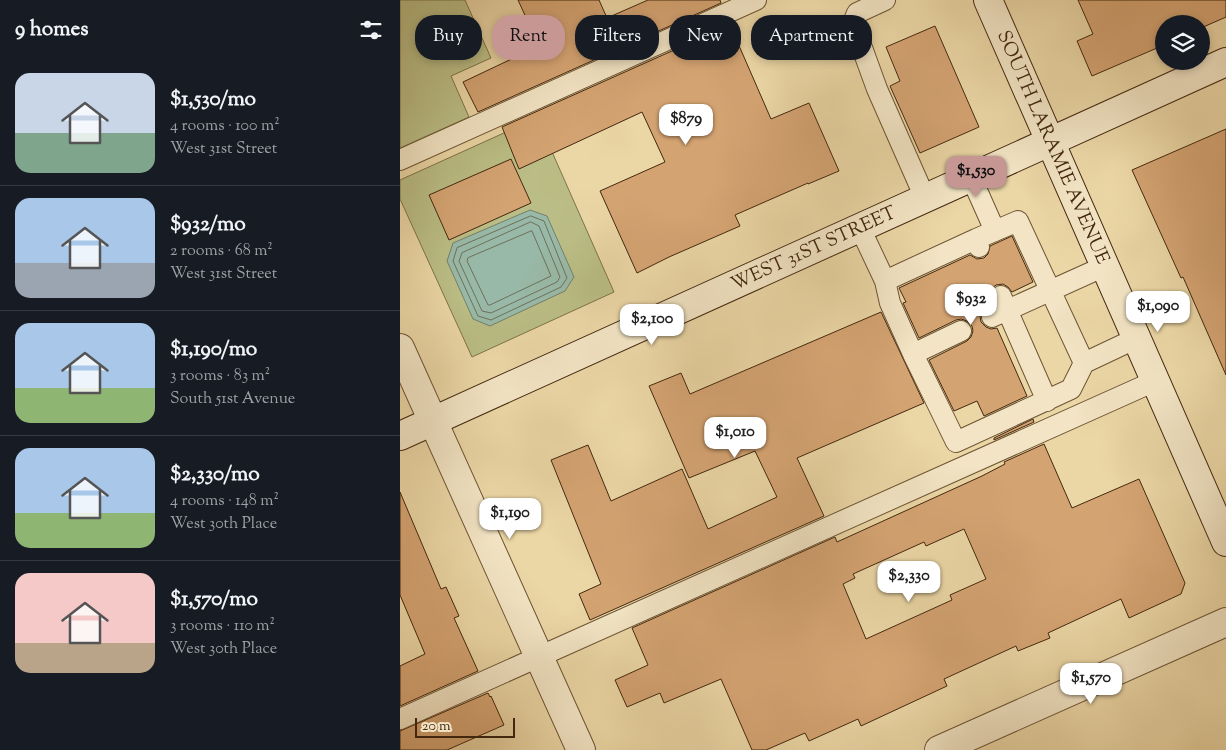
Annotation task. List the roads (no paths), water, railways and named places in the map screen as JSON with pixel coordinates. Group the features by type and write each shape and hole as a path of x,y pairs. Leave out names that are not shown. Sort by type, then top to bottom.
{"main road":[{"name":"SOUTH LARAMIE AVENUE","path":"988,0 1226,542"},
{"name":"WEST 31ST STREET","path":"400,436 1226,62"},
{"path":"400,348 581,750"},
{"path":"939,750 1226,622"}],"lane":[{"path":"400,160 756,0"},
{"path":"885,0 857,13 853,23 877,89 925,198"},
{"path":"970,177 995,231"},
{"path":"885,281 978,243 995,231 1018,221 1084,363"},
{"path":"860,228 885,281 890,303 956,442 1071,389 1084,363 1137,338"},
{"path":"1047,401 1000,308 1050,292 1105,266"},
{"path":"913,354 962,331"},
{"path":"400,719 1155,381"}],"water":[{"path":"530,210 547,216 574,277 565,291 490,326 473,319 447,261 453,243"}]}
